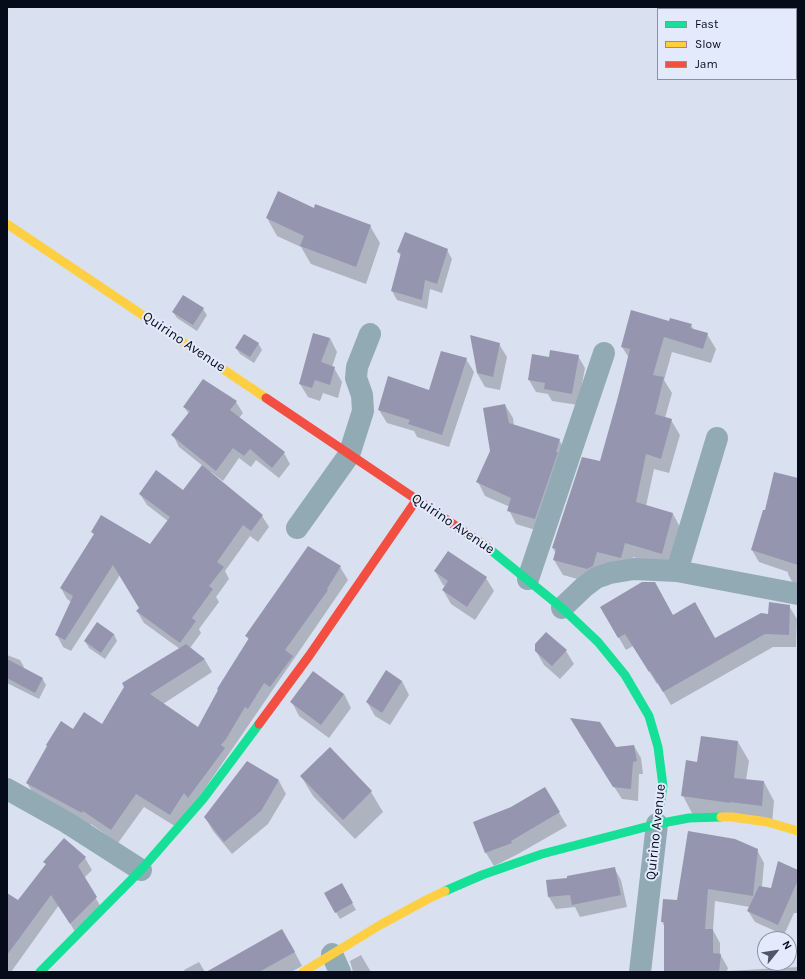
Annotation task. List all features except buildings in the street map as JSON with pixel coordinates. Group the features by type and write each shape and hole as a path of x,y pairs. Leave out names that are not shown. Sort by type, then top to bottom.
{"main road":[{"name":"Quirino Avenue","path":"7,224 495,552 562,608 598,642 625,675 648,716 658,748 663,786 657,824"},
{"path":"40,972 141,870 203,800 309,656 417,500"},
{"path":"303,972 336,963 380,925 428,900 482,875 542,854 657,824 690,818 732,817 767,822 798,831"}],"street":[{"path":"297,528 349,454 364,411 362,395 356,378 356,367 370,334"},
{"path":"528,579 604,353"},
{"path":"677,571 717,438"},
{"path":"562,608 596,578 610,573 634,569 677,571 798,594"},
{"path":"7,789 66,822 141,870"},
{"name":"Quirino Avenue","path":"640,972 657,824"}],"traffic: fast":[{"path":"487,547 562,608 598,642 625,675 649,716 658,747 663,786 657,824"},
{"path":"40,972 141,870 203,799 259,724"},
{"path":"445,891 482,875 542,854 657,824 689,818 721,817"}],"traffic: slow":[{"path":"7,224 266,398"},
{"path":"721,817 767,822 798,831"},
{"path":"303,972 380,925 445,891"}],"traffic: jam":[{"path":"266,398 487,547"},
{"path":"259,724 309,656 417,499"}]}
